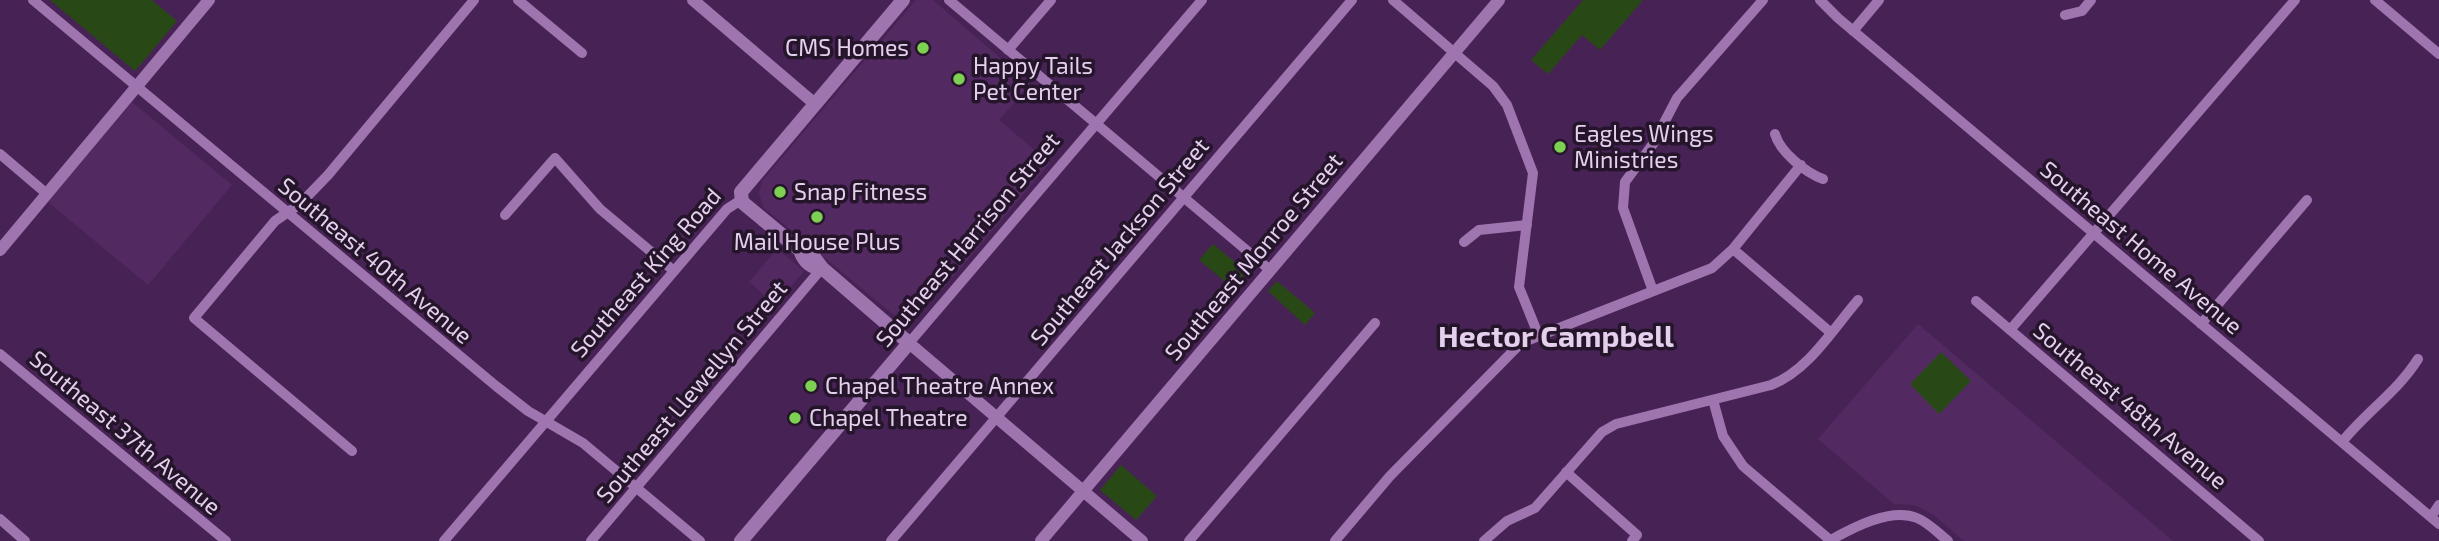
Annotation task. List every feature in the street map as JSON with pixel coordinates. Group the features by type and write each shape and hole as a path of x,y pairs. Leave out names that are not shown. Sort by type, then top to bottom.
{"main road":[{"name":"Southeast King Road","path":"741,200 743,188 903,0"},
{"path":"741,200 800,250 803,259 813,268 822,268 909,343"},
{"name":"Southeast Harrison Street","path":"741,541 909,343"}],"street":[{"name":"Southeast 40th Avenue","path":"33,0 496,386 528,411 583,443 700,541"},
{"path":"0,250 209,0"},
{"path":"352,451 194,318 275,221 300,204 328,175 474,0"},
{"path":"518,0 582,53"},
{"path":"693,0 815,104"},
{"path":"949,0 1270,270"},
{"path":"1007,50 1051,0"},
{"name":"Southeast Harrison Street","path":"909,343 1202,0"},
{"name":"Southeast Jackson Street","path":"891,541 1352,0"},
{"path":"1393,0 1493,86 1507,105 1533,173 1519,287 1538,334"},
{"name":"Southeast Monroe Street","path":"1041,541 1499,0"},
{"path":"1653,291 1623,208 1625,182 1653,144 1677,98 1763,0"},
{"name":"Southeast Home Avenue","path":"1820,0 1853,31 2435,521"},
{"path":"1853,31 1879,0"},
{"path":"2065,15 2082,11 2091,0"},
{"path":"2010,330 2295,0"},
{"path":"2375,0 2439,54"},
{"path":"1775,134 1778,144 1814,176 1823,179"},
{"path":"0,154 47,194"},
{"path":"505,215 555,158 600,209 674,271"},
{"path":"1335,541 1390,476 1507,354 1538,334 1699,275 1721,261 1801,165"},
{"name":"Southeast King Road","path":"444,541 727,209 741,200"},
{"path":"2201,324 2307,200"},
{"path":"1464,242 1479,230 1527,225"},
{"path":"1733,249 1830,332"},
{"name":"Southeast Llewellyn Street","path":"591,541 822,268"},
{"path":"1484,541 1499,526 1535,508 1602,432 1616,424 1787,378 1802,366 1858,300"},
{"name":"Southeast 48th Avenue","path":"1976,301 2259,541"},
{"path":"1188,541 1375,323"},
{"path":"909,343 1142,541"},
{"name":"Southeast 37th Avenue","path":"0,354 226,541"},
{"path":"2342,442 2364,415 2398,387 2417,359"},
{"path":"1713,400 1723,436 1743,466 1830,541 1886,517 1901,514 1922,520 1948,541"},
{"path":"1566,472 1635,538"},
{"path":"2435,521 2439,505"},
{"path":"0,519 26,541"}],"shaded area":[{"path":"916,0 933,0 1030,84 999,120 1050,163 941,291 936,292 911,322 905,324 763,207 759,193 762,181"},
{"path":"132,102 232,185 148,285 48,202"},
{"path":"777,249 804,271 776,305 749,282"},
{"path":"1918,324 2173,541 1964,541 1934,515 1915,505 1894,504 1818,439"}],"green space":[{"path":"50,0 152,0 177,21 135,71"},
{"path":"1583,0 1643,0 1600,50 1582,35 1548,74 1531,60"},
{"path":"1213,244 1247,272 1233,288 1199,260"},
{"path":"1277,281 1315,313 1305,325 1268,291"},
{"path":"1941,352 1971,381 1939,414 1910,384"},
{"path":"1121,465 1157,496 1136,520 1100,490"}],"place":[{"name":"CMS Homes","path":"923,48"},
{"name":"Happy Tails Pet Center","path":"959,79"},
{"name":"Eagles Wings Ministries","path":"1560,147"},
{"name":"Snap Fitness","path":"780,192"},
{"name":"Mail House Plus","path":"817,217"},
{"name":"Chapel Theatre Annex","path":"811,386"},
{"name":"Chapel Theatre","path":"795,418"}],"district":[{"name":"Hector Campbell","path":"1556,337"}]}
